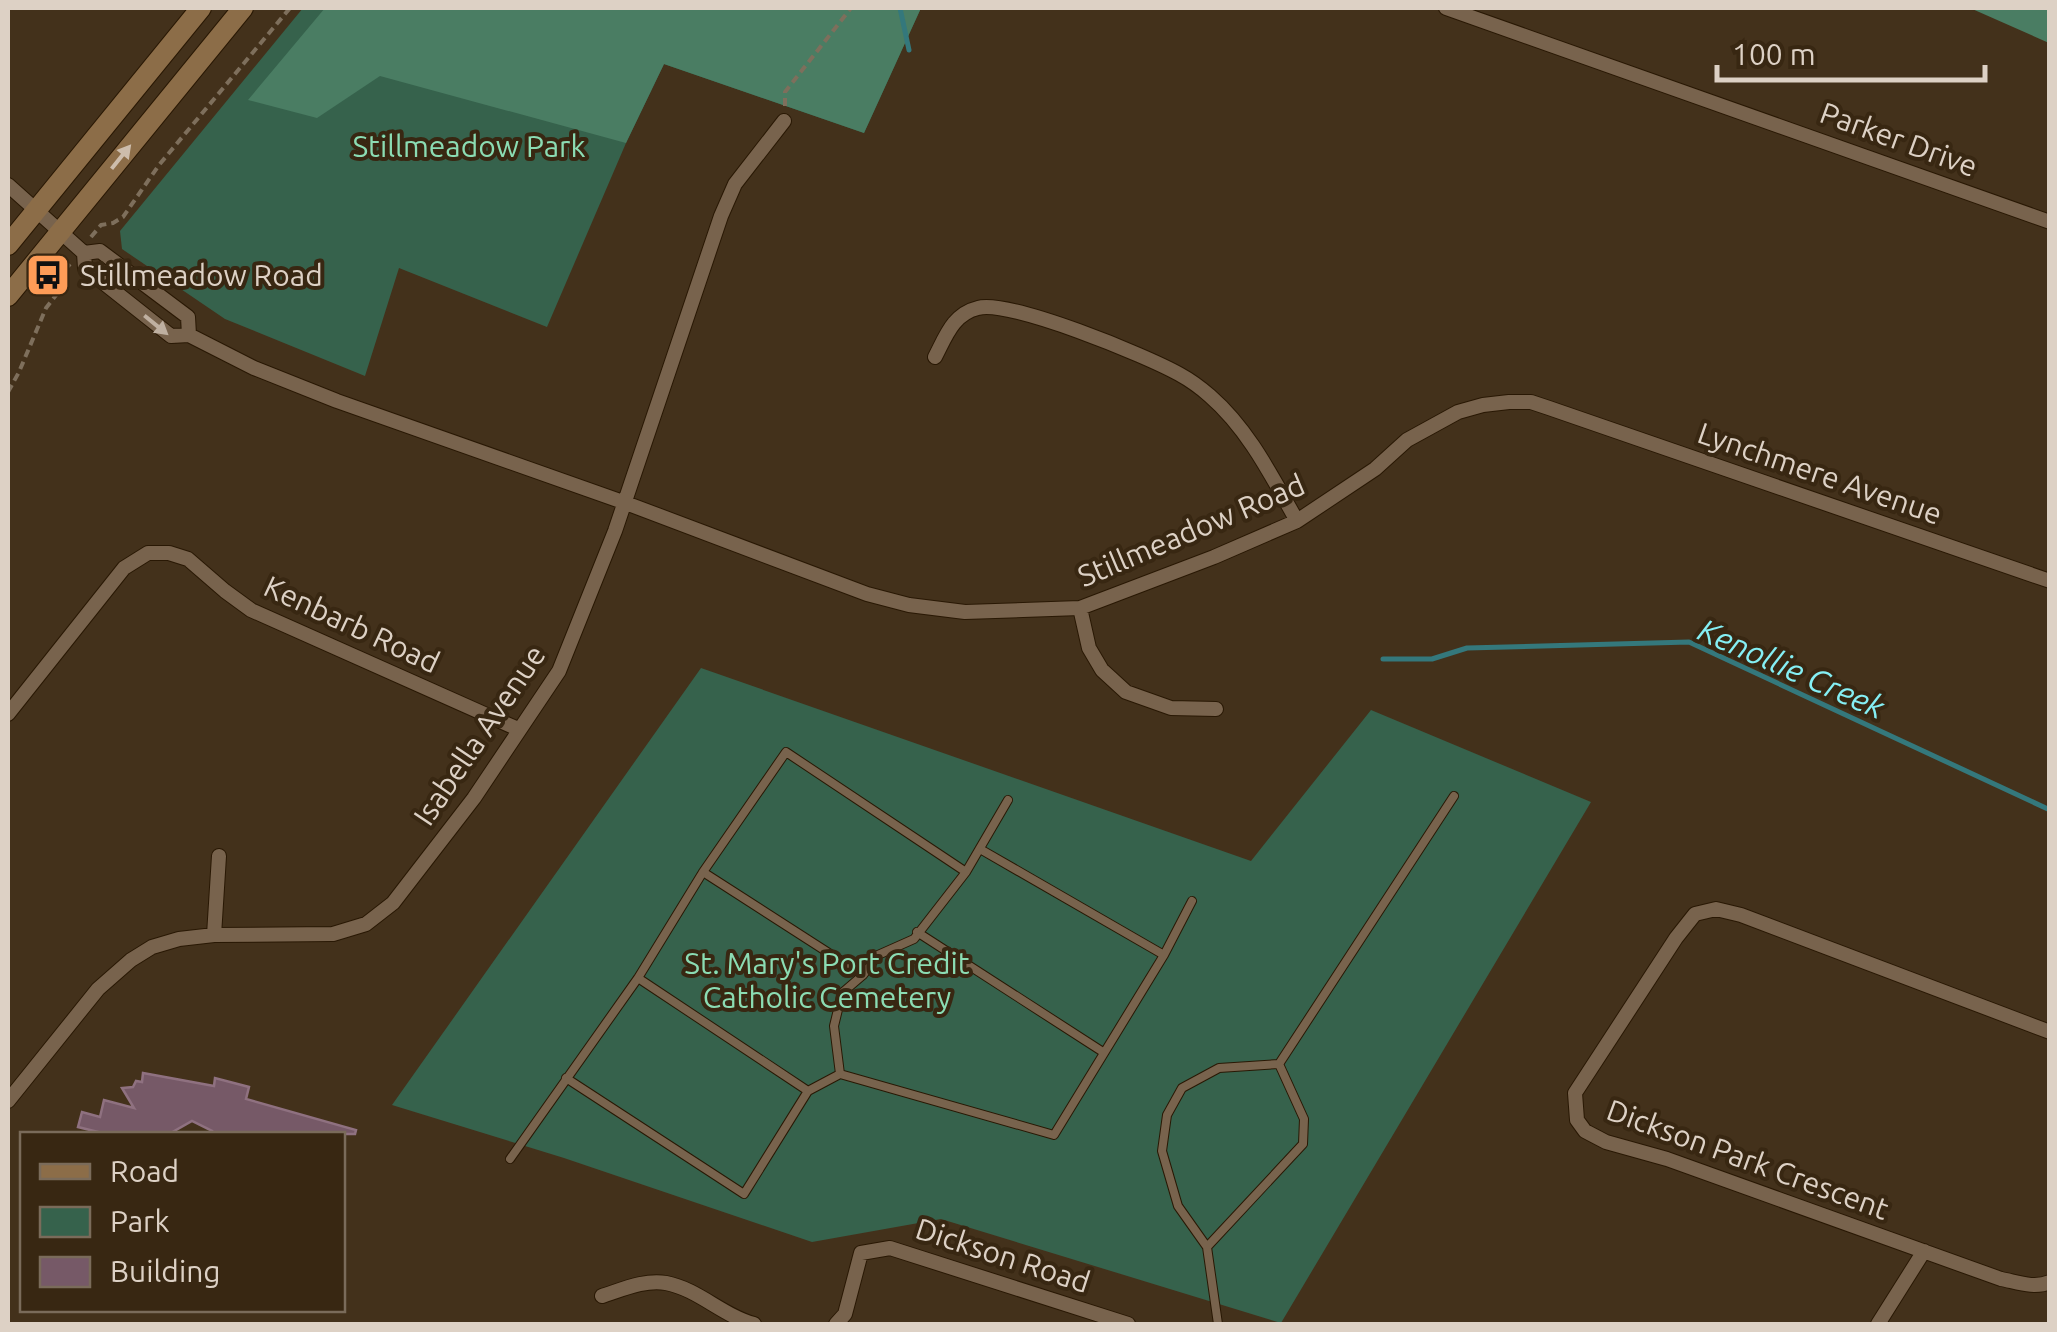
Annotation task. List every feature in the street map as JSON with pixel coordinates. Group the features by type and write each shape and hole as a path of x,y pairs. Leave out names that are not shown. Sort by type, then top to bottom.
{"main road":[{"path":"8,245 201,8"},
{"path":"8,296 243,8"}],"street":[{"name":"Parker Drive","path":"1446,8 2050,222"},
{"name":"Isabella Avenue","path":"8,1101 98,989 130,960 152,947 214,935 334,934 366,924 392,903 420,869 474,798 559,672 615,531 721,216 735,184 784,121"},
{"name":"Stillmeadow Road","path":"8,185 84,253 85,268 171,336 189,335 254,368 337,401 623,502 866,594 909,606 965,612 1080,608 1297,521 1375,469 1407,440 1458,412 1482,404 1530,402 1572,416"},
{"name":"Stillmeadow Road","path":"84,253 100,251 149,286 188,317 189,335"},
{"path":"935,357 954,321 975,308 988,306 1021,311 1153,362 1182,376 1232,419 1297,521"},
{"name":"Lynchmere Avenue","path":"1572,416 2050,582"},
{"name":"Kenbarb Road","path":"8,714 124,568 148,553 169,553 188,559 251,610 518,730"},
{"path":"1080,608 1090,648 1102,670 1126,692 1171,708 1216,709"},
{"path":"214,935 219,856"},
{"name":"Dickson Park Crescent","path":"2050,1032 1780,929 1716,909 1695,914 1676,938 1575,1093 1577,1120 1585,1131 1606,1142 1667,1159 2001,1279 2024,1285 2050,1282"},
{"name":"Dickson Road","path":"836,1324 845,1314 860,1252 890,1248 1128,1324"},
{"path":"1878,1324 1924,1251"},
{"path":"602,1296 664,1282 754,1324"}],"lane":[{"path":"510,1159 638,978 703,872 786,752 966,872"},
{"path":"1279,1064 1454,796"},
{"path":"840,1074 834,1026 842,993 863,975 878,954 914,939 966,872 1008,800"},
{"path":"980,849 1164,955"},
{"path":"703,872 863,975"},
{"path":"566,1078 744,1194 808,1091 840,1074 1054,1135 1164,955 1192,901"},
{"path":"917,932 1104,1052"},
{"path":"638,978 808,1091"},
{"path":"1218,1324 1206,1248 1178,1206 1162,1151 1167,1115 1182,1088 1219,1068 1279,1064"},
{"path":"1206,1248 1303,1144 1304,1119 1279,1064"}],"path":[{"path":"100,225 113,224 123,217 159,164 290,8"},
{"path":"784,121 786,92 851,8"},
{"path":"8,392 46,308 66,281 64,271"}],"green space":[{"name":"Stillmeadow Park","path":"303,8 921,8 864,133 664,64 547,327 399,268 365,376 225,319 122,249 120,231"},
{"path":"325,8 921,8 864,133 664,64 626,143 380,76 317,118 248,100"},
{"path":"1970,8 2049,8 2049,43"},
{"name":"St. Mary's Port Credit Catholic Cemetery","path":"701,668 1251,861 1371,710 1591,802 1281,1323 941,1219 812,1242 392,1105"}],"building":[{"path":"143,1073 214,1086 215,1078 249,1087 246,1099 356,1130 355,1134 212,1132 192,1121 173,1132 98,1132 78,1127 82,1112 100,1117 104,1100 134,1108 122,1088 142,1082"}],"waterway":[{"name":"Kenollie Creek","path":"900,8 909,50"},
{"name":"Kenollie Creek","path":"1383,659 1432,659 1467,648 1689,642 2050,810"}],"place":[{"name":"Stillmeadow Road","path":"48,275"}]}
